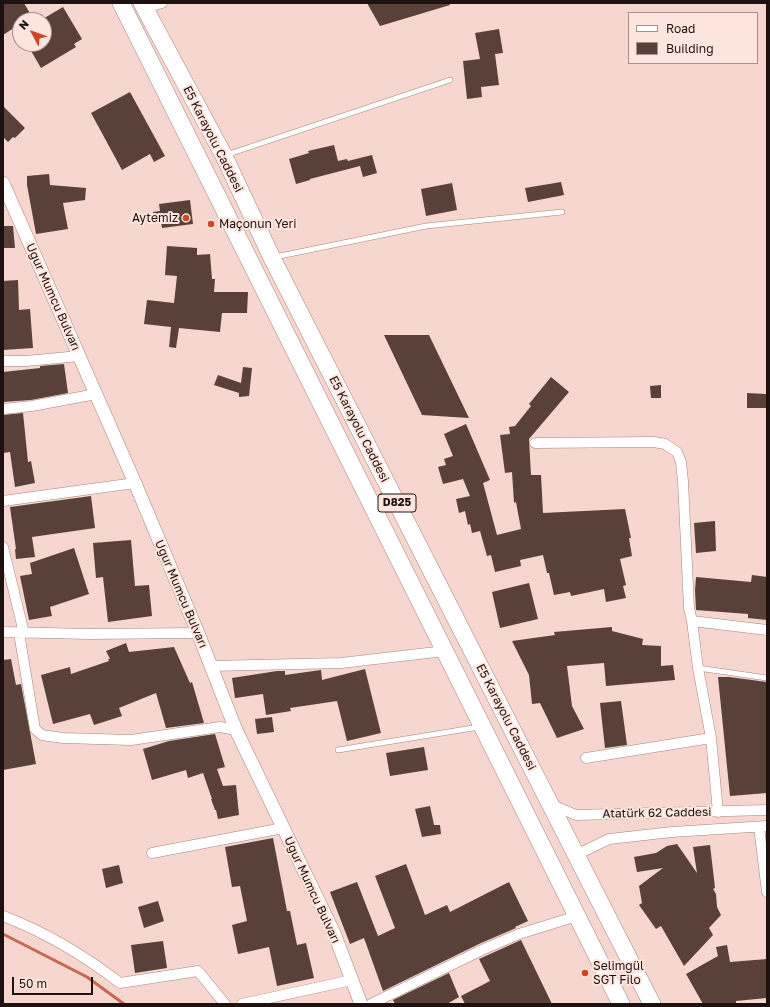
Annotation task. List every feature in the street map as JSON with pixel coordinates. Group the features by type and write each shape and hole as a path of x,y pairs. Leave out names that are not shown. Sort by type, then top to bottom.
{"highway":[{"name":"E5 Karayolu Caddesi","path":"121,3 622,1004"},
{"name":"E5 Karayolu Caddesi","path":"143,5 224,156 272,258 652,1004"}],"street":[{"path":"143,5 162,3"},
{"name":"Uğur Mumcu Bulvarı","path":"3,183 135,482 198,633 236,730 334,933 361,1004"},
{"path":"3,361 26,361 79,356"},
{"path":"3,410 96,394"},
{"path":"535,443 654,442 665,444 677,452 681,462 683,481 689,608 711,738 718,812"},
{"path":"3,502 135,482"},
{"path":"3,547 22,633 35,729 42,735 63,738 131,740 220,728 236,730"},
{"path":"692,620 767,630"},
{"path":"3,632 89,634 198,633"},
{"path":"211,666 341,663 445,651"},
{"path":"586,758 711,738"},
{"name":"Atatürk 62 Caddesi","path":"550,804 576,815 767,810"},
{"path":"763,827 767,892"},
{"name":"Atatürk 62 Caddesi","path":"576,855 609,838 672,832 763,827"},
{"path":"152,853 283,828"},
{"path":"3,916 26,925 95,964 120,983 198,971 225,1004"},
{"path":"371,1004 484,949 519,934 577,916"},
{"path":"242,1004 352,980"}],"lane":[{"path":"224,156 450,80"},
{"path":"272,258 426,226 562,212"},
{"path":"698,668 767,678"},
{"path":"338,750 483,726"}],"building":[{"path":"3,3 24,3 29,12 12,12 12,29 3,35"},
{"path":"367,3 449,3 450,5 380,26"},
{"path":"63,7 82,39 74,44 76,47 41,68 32,52 52,52 52,14"},
{"path":"499,29 503,53 495,54 499,85 481,87 482,97 467,99 463,61 480,59 475,33"},
{"path":"130,92 165,156 154,162 150,154 122,170 91,113"},
{"path":"3,106 25,128 15,138 13,137 8,142 3,137"},
{"path":"334,145 338,161 347,159 348,161 372,155 377,173 363,177 360,166 296,184 289,159 309,153 308,151"},
{"path":"49,174 50,185 86,188 85,200 63,203 68,229 36,234 27,185 27,176"},
{"path":"561,182 564,195 528,202 525,188"},
{"path":"452,183 457,210 426,216 421,189"},
{"path":"190,200 193,224 162,228 161,221 154,221 153,212 160,211 159,204"},
{"path":"3,226 13,226 15,248 3,248"},
{"path":"167,246 197,248 197,255 210,254 212,279 215,279 214,292 248,292 247,313 222,313 220,332 179,328 176,348 169,347 171,327 144,324 147,300 174,303 177,276 165,275"},
{"path":"18,280 19,310 30,309 33,348 3,350 3,281"},
{"path":"384,335 429,335 469,418 422,415"},
{"path":"64,364 68,393 31,400 3,402 3,372"},
{"path":"243,367 252,368 249,396 239,397 239,393 214,385 218,375 241,383"},
{"path":"551,377 569,392 529,439 531,475 541,475 543,513 625,509 631,538 629,538 632,556 620,559 626,585 623,586 626,598 606,602 604,589 571,596 570,592 554,595 543,555 520,560 521,566 495,572 491,555 487,556 480,531 472,533 470,524 468,525 465,511 459,513 456,499 470,496 463,479 443,484 438,467 446,465 444,459 453,456 444,434 466,424 490,480 483,483 497,535 521,529 516,502 514,503 512,472 505,473 500,435 510,434 509,427 515,426 531,406 529,404"},
{"path":"661,385 661,398 651,398 650,386"},
{"path":"747,393 766,394 766,408 747,408"},
{"path":"23,413 28,462 31,461 35,483 15,487 10,452 3,453 3,415"},
{"path":"91,496 95,528 32,537 35,557 16,559 10,507"},
{"path":"715,521 716,551 696,553 694,523"},
{"path":"131,540 135,586 149,585 152,616 108,622 103,577 96,578 93,543"},
{"path":"74,548 89,594 50,607 52,616 29,620 20,576 32,574 30,563"},
{"path":"752,575 767,577 767,620 748,618 748,614 696,610 696,577 751,582"},
{"path":"529,583 538,619 500,628 492,592"},
{"path":"612,627 612,631 643,639 642,645 661,646 661,666 673,665 675,680 606,686 604,663 567,666 572,706 584,729 557,738 540,703 532,704 529,675 512,641 555,635 554,632"},
{"path":"126,643 129,652 174,647 190,683 192,682 204,723 166,728 156,693 119,708 122,716 94,725 90,714 53,724 41,675 70,667 71,674 109,661 108,659 110,659 106,651"},
{"path":"11,659 16,685 21,684 36,764 3,770 3,660"},
{"path":"365,669 381,733 347,741 337,701 290,708 291,711 266,715 263,694 235,698 232,678 277,671 285,671 285,675 321,670 322,680"},
{"path":"718,677 767,682 767,793 730,796"},
{"path":"621,701 627,745 605,748 600,703"},
{"path":"272,717 274,732 257,734 255,719"},
{"path":"215,734 225,767 217,769 223,786 236,785 239,815 218,819 203,773 188,778 186,770 152,780 143,749 169,741"},
{"path":"424,747 428,770 390,776 386,753"},
{"path":"430,806 434,825 440,825 441,834 422,837 415,809"},
{"path":"273,838 287,911 290,911 297,945 306,943 314,978 277,986 269,947 238,954 232,925 247,921 240,886 232,887 225,847"},
{"path":"677,844 697,873 693,847 710,845 715,888 713,889 716,894 717,907 721,915 709,928 713,935 684,966 661,926 656,929 639,905 642,903 639,886 663,868 637,872 634,857 656,853 667,846"},
{"path":"406,864 425,915 447,905 450,912 509,882 528,921 383,991 364,938 350,944 330,892 357,882 378,936 395,928 375,876"},
{"path":"119,865 123,883 106,888 102,869"},
{"path":"158,901 164,921 144,928 138,907"},
{"path":"521,940 552,1004 465,1004 461,996 490,981 479,959"},
{"path":"163,941 167,968 135,973 131,945"},
{"path":"727,945 730,962 767,959 767,998 736,1001 736,1004 703,1004 686,974 718,956 716,947"},
{"path":"449,973 459,997 447,1004 395,1004 393,1000"}],"waterway":[{"path":"3,934 87,977 124,1004"}],"place":[{"name":"Aytemiz","path":"186,218"},
{"name":"Maçonun Yeri","path":"211,224"},
{"name":"Selimgül SGT Filo","path":"585,973"}]}
